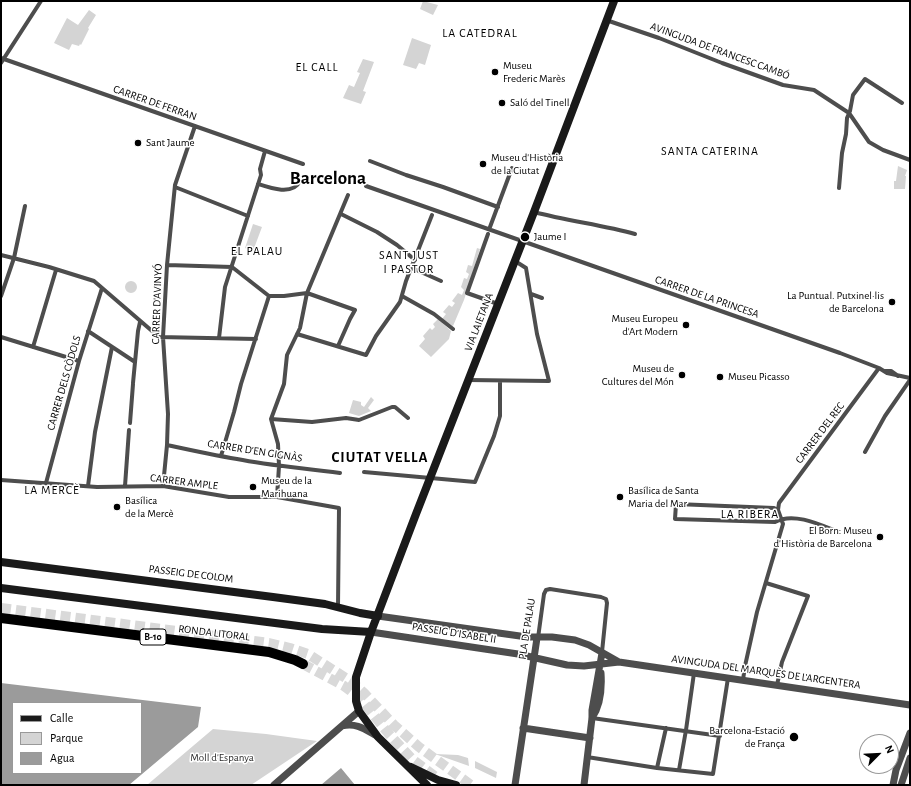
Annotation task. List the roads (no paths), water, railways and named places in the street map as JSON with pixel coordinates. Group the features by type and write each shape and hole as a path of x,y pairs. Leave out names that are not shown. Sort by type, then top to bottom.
{"highway":[{"name":"RONDA LITORAL","path":"1,618 269,652 303,664"}],"main road":[{"name":"VIA LAIETANA","path":"359,712 356,701 356,677 371,632 429,479 523,241 614,1"},
{"name":"PASSEIG DE COLOM","path":"1,562 250,593 325,604 378,616"},
{"path":"1,588 316,628 371,632"},
{"path":"359,712 378,737 427,785"},
{"path":"410,767 438,780 456,785"}],"street":[{"path":"2,60 41,1"},
{"name":"AVINGUDA DE FRANCESC CAMBÓ","path":"606,20 659,38 722,64 783,85 814,90 849,113"},
{"name":"CARRER DE FERRAN","path":"2,60 303,164"},
{"path":"839,188 847,118 853,96 865,79 902,103"},
{"path":"849,113 870,142 883,150 910,160"},
{"name":"CARRER D'AVINYÓ","path":"163,486 168,414 163,337 167,265 175,187 195,126"},
{"path":"219,338 225,287 261,175 260,169 265,151"},
{"path":"370,161 498,207"},
{"path":"490,227 512,168"},
{"path":"258,184 278,190 294,188 300,181"},
{"name":"CARRER DE LA PRINCESA","path":"366,186 440,214 523,241 879,368 887,373 910,379"},
{"path":"175,187 248,216"},
{"path":"277,497 279,466 278,444 271,419 284,384 287,355 300,328 306,294 348,195"},
{"path":"1,296 14,258 25,206"},
{"path":"534,212 635,234"},
{"path":"341,214 377,232 415,260"},
{"path":"297,334 366,355 376,336 400,302 432,215"},
{"path":"488,234 467,293 498,304"},
{"path":"1,255 94,281 159,337 256,339"},
{"path":"468,380 549,381 538,334 526,268 515,261"},
{"path":"167,265 232,267 269,296 306,294 355,310 338,346"},
{"path":"412,268 441,281"},
{"path":"33,347 56,270"},
{"name":"CARRER DELS CÒDOLS","path":"46,483 78,361 102,288"},
{"path":"531,294 542,298"},
{"path":"221,456 241,384 269,296"},
{"path":"402,296 434,314 453,329"},
{"path":"130,423 140,322"},
{"path":"88,331 135,362"},
{"path":"1,337 78,361"},
{"path":"88,486 95,432 112,347"},
{"name":"CARRER DEL REC","path":"778,510 779,503 879,368"},
{"path":"865,452 885,416 910,379"},
{"path":"364,472 475,482 494,436 500,416 500,381"},
{"path":"271,419 312,422 346,418 359,420 392,406 408,418"},
{"path":"125,486 129,430"},
{"name":"CARRER D'EN GIGNÀS","path":"167,445 279,466 340,472"},
{"name":"CARRER AMPLE","path":"1,480 88,486 163,486 229,496 277,497 339,508 338,608"},
{"path":"743,680 757,612 783,524 781,520 778,510 774,508 676,504 675,519 775,522 781,520 786,518 818,524 836,531"},
{"path":"766,584 808,596 782,662 777,685"},
{"name":"PLA DE PALAU","path":"515,785 544,594 546,590 550,589 601,597 606,599 607,603 602,653 592,710 584,785"},
{"name":"PASSEIG D'ISABEL II","path":"378,616 537,638"},
{"name":"PASSEIG D'ISABEL II","path":"371,632 534,657"},
{"name":"AVINGUDA DEL MARQUÈS DE L'ARGENTERA","path":"537,638 552,637 575,640 589,645 619,662"},
{"name":"AVINGUDA DEL MARQUÈS DE L'ARGENTERA","path":"534,657 567,665 600,665 619,662 910,705"},
{"path":"678,770 686,730 694,673"},
{"path":"587,757 657,768 713,774 728,678"},
{"path":"274,785 359,712"},
{"path":"592,718 686,730 720,736"},
{"path":"342,726 357,726 378,737"},
{"path":"523,728 590,738"},
{"path":"657,768 666,728"},
{"path":"893,785 896,770 910,733"},
{"path":"901,785 910,758"}],"water":[{"path":"1,683 201,707 198,727 129,785 1,785"},
{"path":"341,768 355,785 321,785"}],"tunnel":[{"path":"1,608 269,643 308,654 352,682 394,725 419,747 471,785"},
{"path":"303,664 344,686 361,699 388,733 412,759 437,778"}],"place":[{"name":"Museu Frederic Marès","path":"495,72"},
{"name":"Saló del Tinell","path":"502,103"},
{"name":"Sant Jaume","path":"138,143"},
{"name":"Museu d'Història de la Ciutat","path":"483,164"},
{"name":"Jaume I","path":"525,237"},
{"name":"La Puntual. Putxinel·lis de Barcelona","path":"892,302"},
{"name":"Museu Europeu d'Art Modern","path":"686,325"},
{"name":"Museu de Cultures del Món","path":"682,375"},
{"name":"Museu Picasso","path":"720,377"},
{"name":"Museu de la Marihuana","path":"253,487"},
{"name":"Basílica de Santa Maria del Mar","path":"620,497"},
{"name":"Basílica de la Mercè","path":"117,507"},
{"name":"El Born: Museu d'Història de Barcelona","path":"880,537"},
{"name":"Barcelona-Estació de França","path":"794,737"}],"district":[{"name":"LA CATEDRAL","path":"480,33"},
{"name":"EL CALL","path":"317,67"},
{"name":"SANTA CATERINA","path":"710,151"},
{"name":"Barcelona","path":"328,178"},
{"name":"EL PALAU","path":"257,251"},
{"name":"SANT JUST I PASTOR","path":"409,262"},
{"name":"CIUTAT VELLA","path":"380,457"},
{"name":"LA MERCÈ","path":"52,490"},
{"name":"LA RIBERA","path":"750,514"}],"park label":[{"name":"Moll d'Espanya","path":"222,758"}]}
